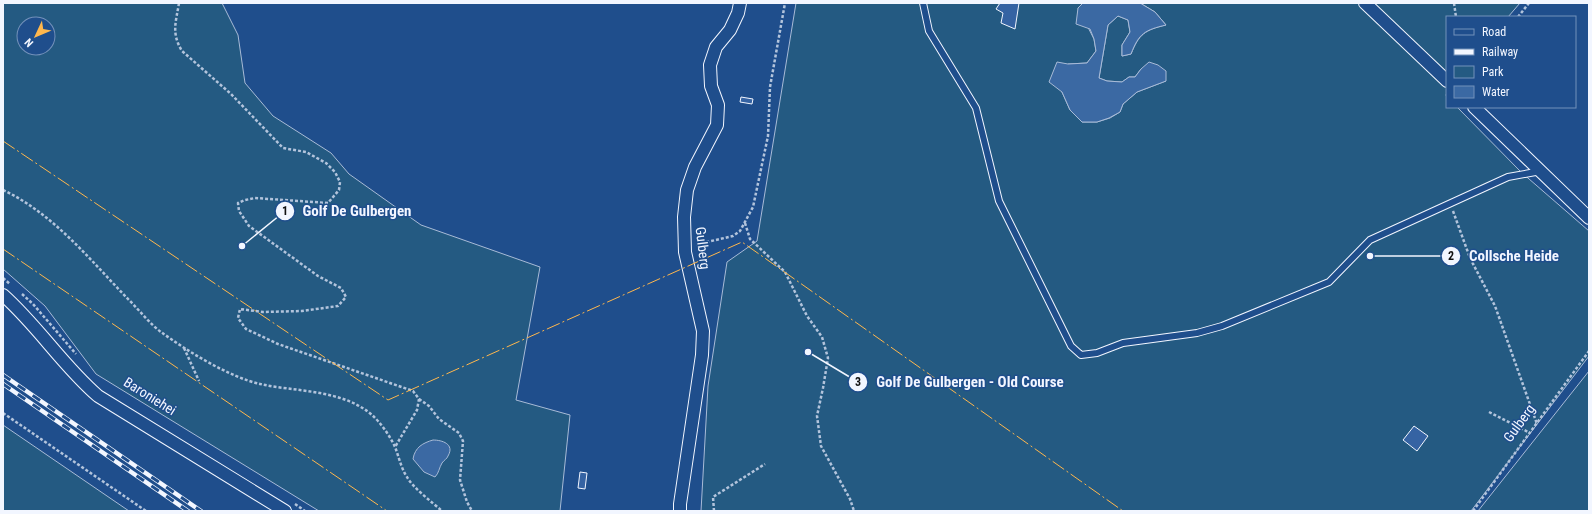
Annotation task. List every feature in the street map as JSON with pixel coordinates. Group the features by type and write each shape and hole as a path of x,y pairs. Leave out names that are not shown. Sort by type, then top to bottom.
{"street":[{"name":"Gulberg","path":"680,511 702,355 703,332 686,252 684,217 687,190 695,167 717,125 718,105 711,86 710,65 716,47 730,30 738,13 740,3"},
{"path":"1365,3 1446,80"},
{"path":"1475,108 1589,218"},
{"name":"Baroniehei","path":"3,295 22,312 85,385 98,396 288,506"}],"lane":[{"path":"923,3 929,31 976,108 999,201 1071,346 1081,355 1097,353 1123,343 1197,333 1222,326 1329,282 1370,240 1508,177 1541,171"}],"path":[{"path":"179,3 175,23 175,34 176,42 182,51 231,94 283,148 306,152 326,163 340,182 339,190 333,199 328,203 255,198 238,203 240,211 249,226 318,276 341,288 346,297 338,306 302,311 263,312 240,308 238,318 246,329 278,344 413,391 419,399 429,406 439,419 459,433 464,441 460,480 467,502 472,511"},
{"path":"686,252 707,242 733,236 740,231 745,224 753,207 768,136 770,87 785,3"},
{"path":"1454,3 1456,16"},
{"path":"1519,16 1530,3"},
{"path":"3,190 21,198 53,222 160,331 184,348 237,377 260,384 306,390 350,402 372,415 389,436 408,480 442,511"},
{"path":"1450,203 1470,258 1495,306 1537,424"},
{"path":"745,224 750,239 785,272 807,316 822,337 828,358 817,416 821,446 850,499 854,511"},
{"path":"3,278 15,288"},
{"path":"21,294 33,304 78,357"},
{"path":"184,348 199,381"},
{"name":"Gulberg","path":"1473,511 1589,351"},
{"path":"395,447 417,410 419,399"},
{"path":"1489,412 1530,433"},
{"path":"3,413 146,511"},
{"path":"714,511 713,497 765,464"},
{"path":"288,506 305,511"}],"green space":[{"path":"3,3 222,3 238,35 245,83 273,116 331,153 349,174 421,225 540,267 516,400 570,415 560,511 319,511 96,374 45,306 3,269"},
{"path":"796,3 1083,3 1078,8 1094,39 1096,51 1087,63 1068,64 1062,92 1070,110 1082,122 1097,122 1110,118 1120,112 1123,104 1137,92 1166,81 1141,69 1135,77 1129,77 1122,82 1107,81 1099,78 1108,25 1118,16 1128,20 1130,32 1122,45 1122,56 1131,54 1140,37 1148,31 1166,25 1155,12 1140,3 1520,3 1509,16 1446,16 1446,108 1458,108 1521,172 1589,231 1589,356 1471,511 701,511 708,386 727,262 757,241"},
{"path":"1589,371 1589,511 1478,511"},
{"path":"3,425 129,511 3,511"}],"water":[{"path":"1083,3 1140,3 1155,12 1166,25 1148,31 1137,41 1131,54 1122,56 1122,45 1130,32 1128,20 1118,16 1108,25 1099,78 1107,81 1122,82 1129,77 1135,77 1149,62 1158,65 1166,71 1166,81 1137,92 1123,104 1120,112 1097,122 1082,122 1070,110 1062,92 1049,82 1057,62 1068,64 1087,63 1096,51 1094,39 1090,29 1076,24 1078,8"},
{"path":"433,440 444,442 450,448 448,457 442,463 435,477 424,472 413,459 420,446"}],"building":[{"path":"1000,3 1019,3 1015,29 1001,23 1003,13 996,9"},
{"path":"741,97 753,99 752,104 740,102"},
{"path":"1414,426 1428,436 1417,451 1403,440"},
{"path":"580,472 587,473 585,489 578,488"}],"railway":[{"path":"3,375 201,511"},
{"path":"3,384 188,511"}],"power":[{"path":"3,141 388,400 742,242 1123,511"},
{"path":"3,249 387,511"}],"place":[{"name":"Golf De Gulbergen","path":"242,246"},
{"name":"Collsche Heide","path":"1370,256"},
{"name":"Golf De Gulbergen - Old Course","path":"808,352"}]}
